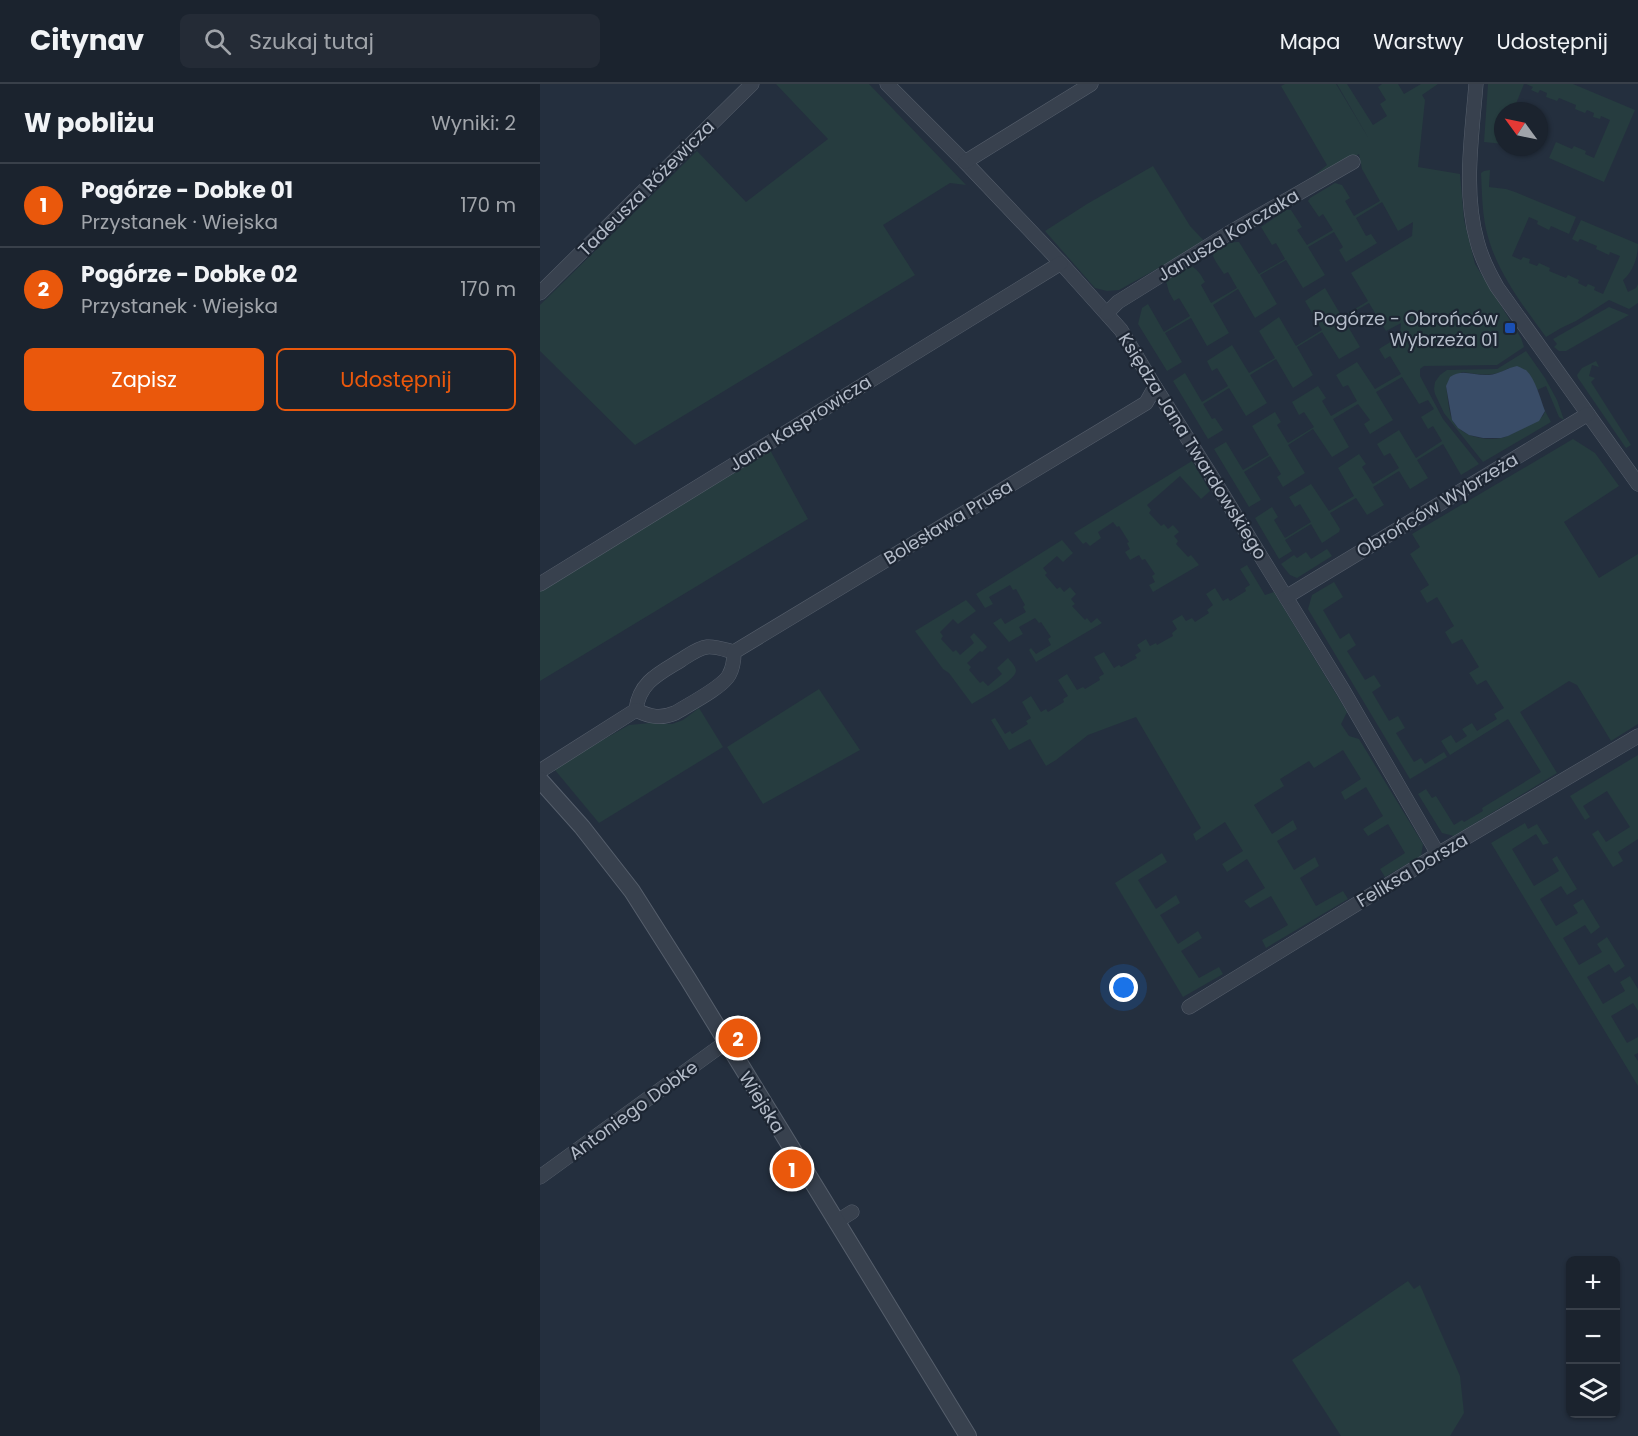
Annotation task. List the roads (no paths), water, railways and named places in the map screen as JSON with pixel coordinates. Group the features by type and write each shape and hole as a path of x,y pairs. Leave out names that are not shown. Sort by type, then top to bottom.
{"street":[{"name":"Tadeusza Różewicza","path":"540,293 752,84"},
{"name":"Księdza Jana Twardowskiego","path":"887,84 965,162 1107,312 1121,330 1343,690 1438,854"},
{"path":"965,162 1091,84"},
{"path":"1476,84 1470,191 1473,225 1488,271 1497,287 1638,484"},
{"name":"Janusza Korczaka","path":"1107,312 1118,302 1229,233 1353,162"},
{"name":"Jana Kasprowicza","path":"540,584 1061,263"},
{"name":"Bolesława Prusa","path":"735,652 1146,403 1155,387"},
{"name":"Obrońców Wybrzeża","path":"1286,597 1588,414"},
{"path":"704,647 711,647 735,652 727,679 675,713 658,717 636,710 637,700 647,683 696,651 704,647"},
{"path":"540,771 636,710"},
{"name":"Feliksa Dorsza","path":"1189,1007 1438,854 1638,736"},
{"name":"Wiejska","path":"540,780 582,827 632,891 968,1436"},
{"name":"Antoniego Dobke","path":"540,1177 726,1042"},
{"path":"836,1222 852,1212"}],"water":[{"path":"1517,366 1526,370 1537,389 1545,411 1539,421 1501,438 1469,435 1458,428 1452,420 1446,386 1450,377 1459,373 1493,374"}],"place":[{"name":"Pogórze - Obrońców Wybrzeża 01","path":"1510,328"},
{"name":"Pogórze - Dobke 02","path":"738,1038"},
{"name":"Pogórze - Dobke 01","path":"792,1169"}]}
